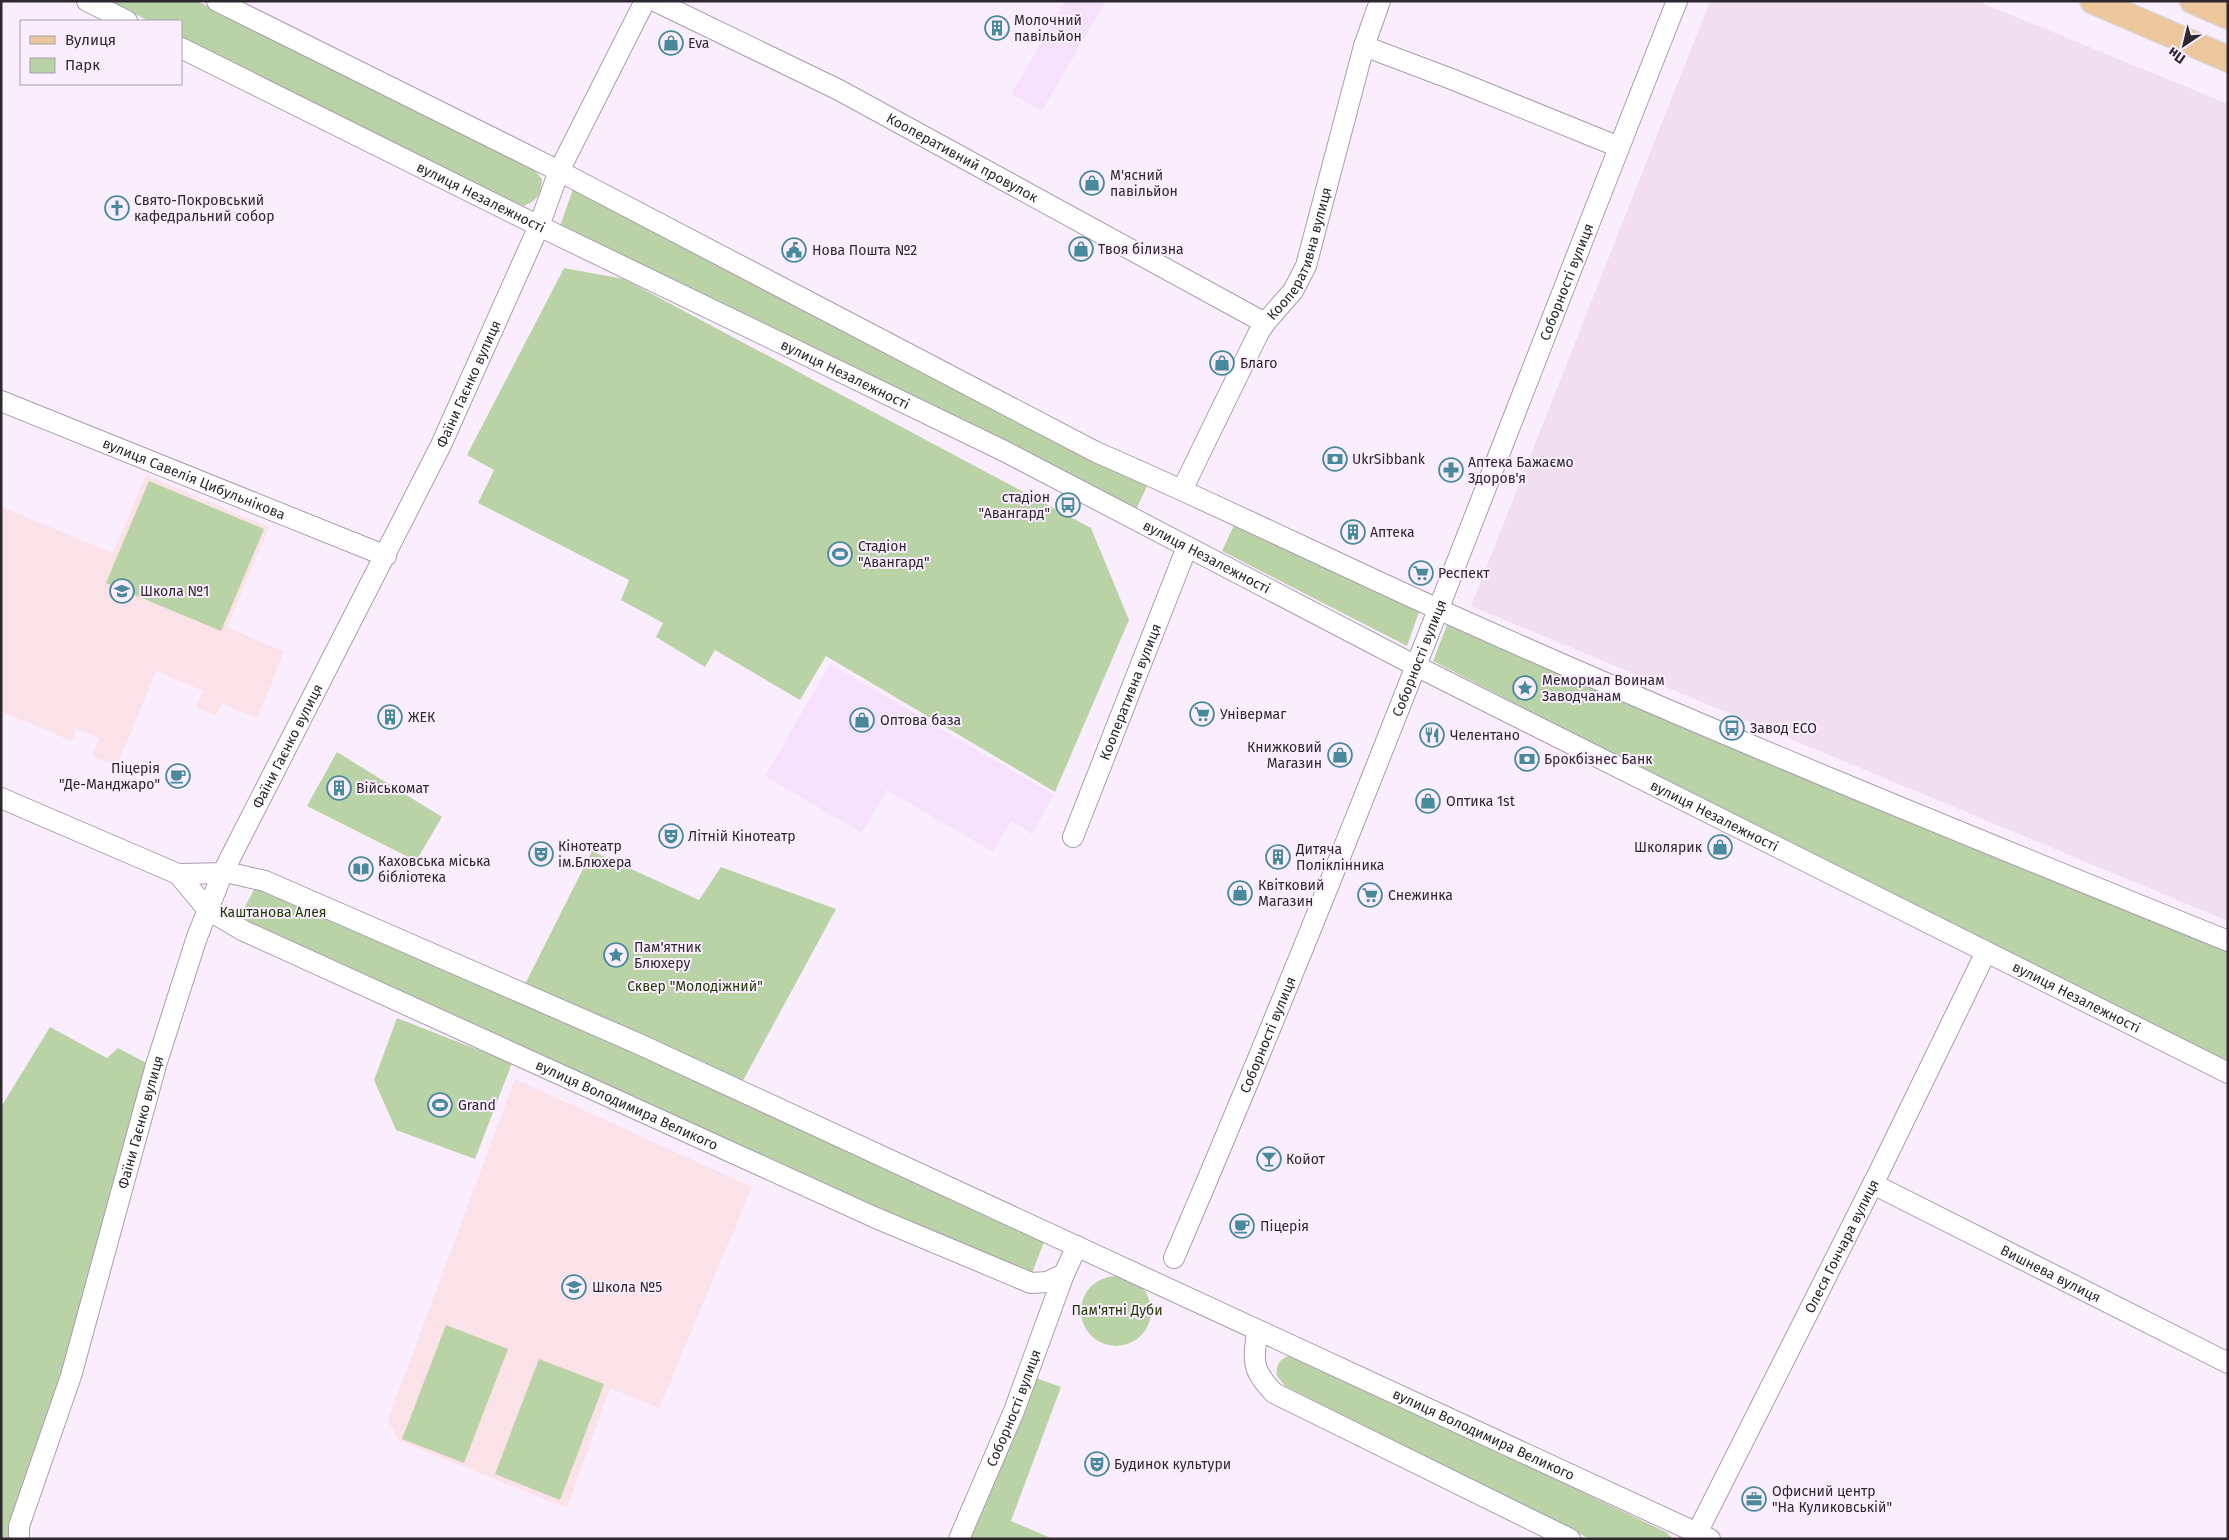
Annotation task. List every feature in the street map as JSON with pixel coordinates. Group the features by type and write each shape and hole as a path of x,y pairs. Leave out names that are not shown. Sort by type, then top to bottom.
{"main road":[{"path":"2093,1 2228,59"},
{"path":"2193,1 2228,16"}],"street":[{"path":"87,1 125,20"},
{"path":"217,1 559,171 1096,452 1439,610 1803,768 2228,942"},
{"name":"Фаїни Гаєнко вулиця","path":"19,1532 71,1376 145,1100 208,910 223,872 386,556 441,444 539,226 559,171 645,1"},
{"name":"Кооперативний провулок","path":"655,1 839,90 1265,323"},
{"name":"Кооперативна вулиця","path":"1182,490 1265,323 1293,291 1306,266 1364,46 1380,1"},
{"name":"Соборності вулиця","path":"1174,1258 1250,1081 1439,610 1677,1"},
{"path":"1364,46 1454,80 1619,147"},
{"name":"вулиця Незалежності","path":"182,48 539,226 1004,451 1416,666 2228,1074"},
{"name":"вулиця Савелія Цибульнікова","path":"1,401 386,556"},
{"name":"Кооперативна вулиця","path":"1073,838 1188,547"},
{"name":"вулиця Володимира Великого","path":"1,798 178,874 223,872 265,881 639,1044 1078,1246 1257,1332 1700,1537"},
{"name":"вулиця Володимира Великого","path":"178,874 208,910 244,931 876,1218 1031,1283 1047,1282 1064,1274"},
{"name":"Олеся Гончара вулиця","path":"1700,1537 1986,952"},
{"name":"Вишнева вулиця","path":"1873,1184 2228,1363"},
{"path":"1064,1274 1078,1246"},
{"name":"Соборності вулиця","path":"959,1539 1014,1411 1064,1274"},
{"path":"1257,1332 1254,1358 1259,1377 1274,1393 1570,1539"}],"shaded area":[{"path":"1065,1 1106,1 1042,111 1011,94"},
{"path":"1710,1 1977,1 2228,104 2228,921 1471,606"},
{"name":"Школа №1","path":"146,475 269,527 227,627 284,652 257,718 221,703 216,716 196,707 203,691 156,671 117,766 92,755 99,738 77,729 72,741 1,711 1,507 113,553"},
{"name":"Оптова база","path":"830,664 1054,795 1032,834 1011,821 993,852 887,790 862,833 765,776"},
{"name":"Школа №5","path":"515,1079 752,1187 659,1408 610,1388 567,1508 399,1441 388,1420"}],"green space":[{"path":"109,1 197,1 480,141 535,171 542,179 540,193 536,199 524,206 517,203 182,37 182,20 147,20"},
{"path":"573,189 1148,484 1134,514 560,226"},
{"name":"Стадіон \"Авангард\"","path":"564,268 624,279 1091,528 1129,620 1055,792 826,656 800,700 715,650 705,667 656,637 663,623 621,600 629,580 478,503 494,470 467,455"},
{"path":"149,481 264,529 221,631 106,583"},
{"path":"1234,525 1419,612 1407,646 1222,551"},
{"path":"1447,625 2228,951 2228,1063 1745,822 1433,661"},
{"path":"337,752 442,817 416,861 307,806"},
{"path":"592,851 699,900 721,867 836,909 733,1099 1044,1242 1031,1276 250,925 242,912 255,888 267,886 517,1000"},
{"name":"Grand","path":"397,1018 512,1063 475,1159 396,1130 374,1080"},
{"path":"50,1027 107,1058 118,1048 152,1066 24,1539 1,1539 1,1107"},
{"name":"Пам'ятні Дуби","path":"1116,1276 1129,1279 1141,1286 1148,1298 1151,1311 1148,1324 1141,1336 1129,1343 1116,1346 1103,1343 1091,1336 1084,1324 1081,1311 1084,1298 1091,1286 1103,1279"},
{"path":"446,1325 508,1349 464,1463 402,1439"},
{"path":"1293,1355 1666,1532 1673,1539 1590,1539 1285,1386 1277,1376 1277,1368 1282,1359"},
{"path":"539,1359 604,1384 560,1500 495,1474"},
{"path":"1033,1377 1061,1387 1011,1521 1053,1539 967,1539"}],"place":[{"name":"Молочний павільйон","path":"997,28"},
{"name":"Eva","path":"671,43"},
{"name":"М'ясний павільйон","path":"1092,183"},
{"name":"Свято-Покровський кафедральний собор","path":"117,208"},
{"name":"Твоя білизна","path":"1081,249"},
{"name":"Нова Пошта №2","path":"794,250"},
{"name":"Благо","path":"1222,363"},
{"name":"UkrSibbank","path":"1335,459"},
{"name":"Аптека Бажаємо Здоров'я","path":"1451,470"},
{"name":"стадіон \"Авангард\"","path":"1068,505"},
{"name":"Аптека","path":"1353,532"},
{"name":"Стадіон \"Авангард\"","path":"840,554"},
{"name":"Респект","path":"1421,573"},
{"name":"Школа №1","path":"122,591"},
{"name":"Мемориал Воинам Заводчанам","path":"1525,688"},
{"name":"Універмаг","path":"1202,714"},
{"name":"ЖЕК","path":"390,717"},
{"name":"Оптова база","path":"862,720"},
{"name":"Завод ЕСО","path":"1732,728"},
{"name":"Челентано","path":"1432,735"},
{"name":"Книжковий Магазин","path":"1340,755"},
{"name":"Брокбізнес Банк","path":"1527,759"},
{"name":"Піцерія \"Де-Манджаро\"","path":"178,776"},
{"name":"Військомат","path":"339,788"},
{"name":"Оптика 1st","path":"1428,801"},
{"name":"Літній Кінотеатр","path":"671,836"},
{"name":"Школярик","path":"1720,847"},
{"name":"Кінотеатр ім.Блюхера","path":"541,854"},
{"name":"Дитяча Поліклінника","path":"1278,857"},
{"name":"Каховська міська бібліотека","path":"361,869"},
{"name":"Квітковий Магазин","path":"1240,893"},
{"name":"Снежинка","path":"1370,895"},
{"name":"Пам'ятник Блюхеру","path":"616,955"},
{"name":"Grand","path":"440,1105"},
{"name":"Койот","path":"1269,1159"},
{"name":"Піцерія","path":"1242,1226"},
{"name":"Школа №5","path":"574,1287"},
{"name":"Будинок культури","path":"1097,1464"},
{"name":"Офисний центр \"На Куликовській\"","path":"1754,1499"}],"park label":[{"name":"Каштанова Алея","path":"273,912"},
{"name":"Сквер \"Молодіжний\"","path":"695,986"}]}
